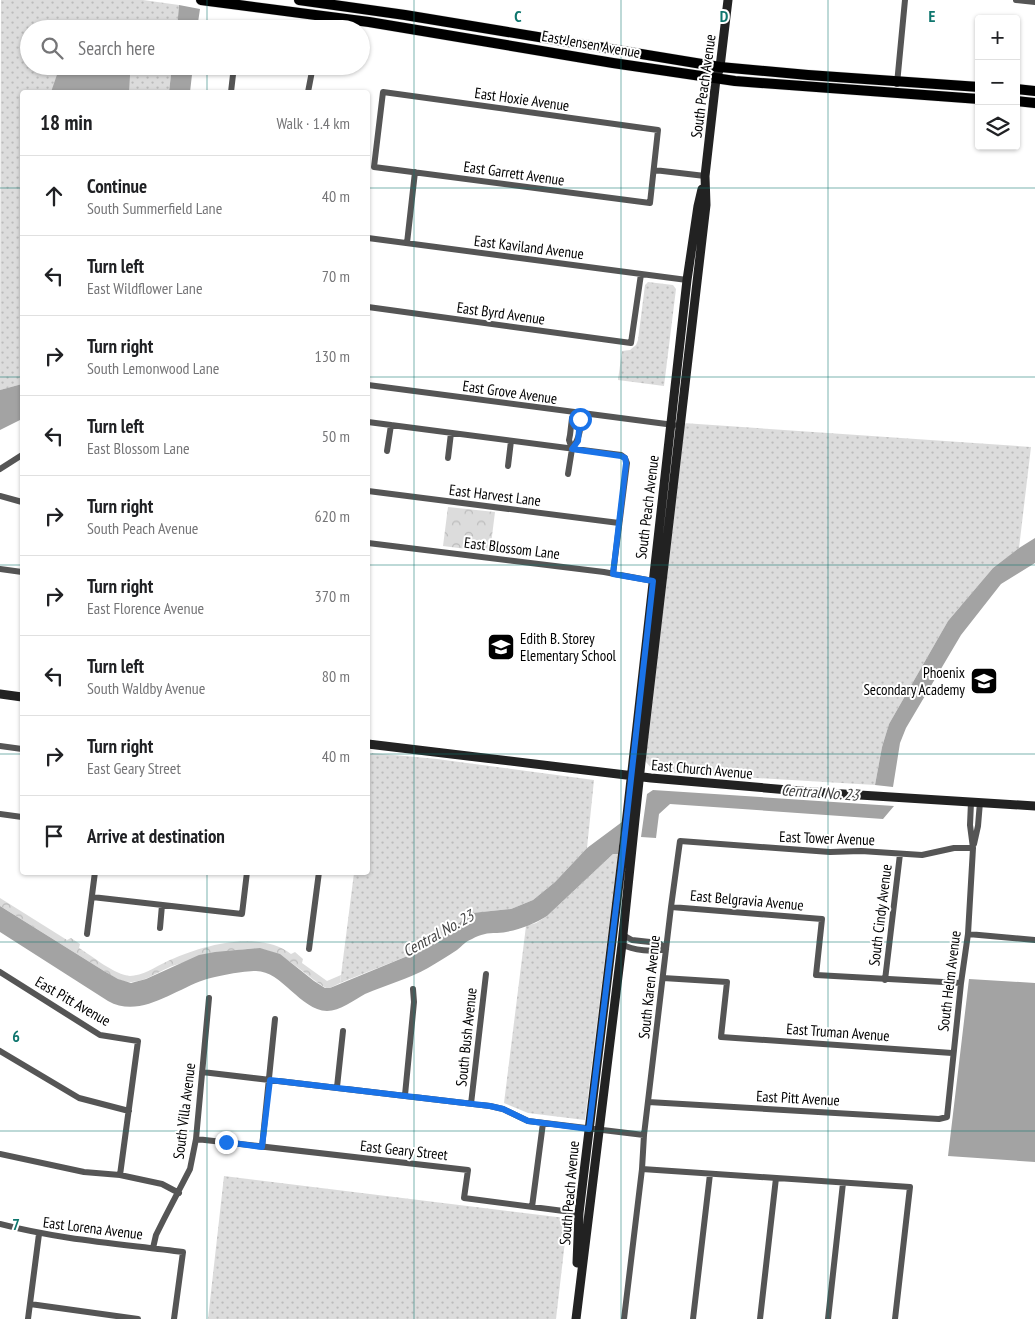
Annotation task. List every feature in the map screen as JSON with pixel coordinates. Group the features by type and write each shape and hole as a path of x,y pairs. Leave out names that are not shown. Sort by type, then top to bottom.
{"main road":[{"name":"East Jensen Avenue","path":"201,0 348,20"},
{"name":"East Jensen Avenue","path":"299,0 405,15 720,67 975,87"},
{"name":"East Jensen Avenue","path":"370,23 716,79 975,99"},
{"path":"1020,89 1035,90"},
{"path":"1020,101 1035,103"}],"street":[{"name":"South Peach Avenue","path":"635,776 650,685 676,425 688,280 698,206 705,176 716,79 720,67 728,0"},
{"path":"896,93 905,0"},
{"path":"1016,0 1035,2"},
{"path":"231,90 233,75"},
{"path":"308,90 311,75"},
{"name":"East Hoxie Avenue","path":"374,167 383,92 658,130 654,170"},
{"name":"East Garrett Avenue","path":"374,167 650,203 654,170"},
{"path":"654,170 705,176"},
{"path":"407,243 415,172"},
{"name":"South Peach Avenue","path":"574,1319 619,881 624,842 630,822 635,776 649,615 706,205 705,176"},
{"name":"East Kaviland Avenue","path":"370,238 688,280"},
{"name":"East Byrd Avenue","path":"370,307 631,343 641,274"},
{"name":"East Grove Avenue","path":"370,385 676,425"},
{"path":"568,474 572,449 569,440 572,418 577,413 580,419 578,441 572,449"},
{"path":"370,422 572,449 625,458 626,463 613,574"},
{"path":"387,451 391,425"},
{"path":"571,428 575,431 579,429"},
{"path":"448,458 451,433"},
{"path":"508,466 511,441"},
{"path":"0,469 20,456"},
{"name":"East Harvest Lane","path":"370,491 619,523"},
{"path":"0,496 20,501"},
{"name":"East Blossom Lane","path":"370,543 613,574 653,581"},
{"path":"0,569 20,572"},
{"path":"649,615 652,616 654,622 648,668 650,685"},
{"path":"0,694 20,697"},
{"name":"East Church Avenue","path":"370,744 635,776 812,792 1035,806"},
{"path":"0,746 20,749"},
{"name":"South Helm Avenue","path":"946,1117 960,983 968,934 973,848 978,826 975,802"},
{"path":"0,814 20,817"},
{"name":"South Peach Avenue","path":"574,1319 579,1213 622,939 633,836 630,822"},
{"name":"East Tower Avenue","path":"680,841 830,852 861,851 922,855 954,848 973,848"},
{"name":"South Karen Avenue","path":"624,1319 670,906 680,841"},
{"name":"South Cindy Avenue","path":"885,980 900,854"},
{"path":"87,934 95,875"},
{"path":"92,897 242,914 247,875"},
{"path":"309,949 319,875"},
{"path":"619,881 621,894 617,937 630,947 658,951 666,949"},
{"path":"160,928 162,905"},
{"name":"East Belgravia Avenue","path":"670,906 822,919 816,975 885,980"},
{"path":"968,934 1035,940"},
{"name":"East Pitt Avenue","path":"0,972 100,1035 138,1042 129,1111"},
{"name":"South Bush Avenue","path":"471,1104 486,974"},
{"name":"East Truman Avenue","path":"663,978 727,982 721,1037 952,1053"},
{"path":"885,980 960,983"},
{"path":"405,1095 414,1002 413,989"},
{"name":"South Villa Avenue","path":"153,1248 156,1235 190,1169 196,1139 209,998"},
{"path":"262,1147 275,1020"},
{"path":"336,1088 343,1031"},
{"path":"0,1050 79,1098 129,1111 120,1176"},
{"path":"202,1072 471,1104 503,1109 528,1121 644,1135"},
{"name":"East Pitt Avenue","path":"648,1102 939,1119 946,1117"},
{"path":"532,1207 543,1123"},
{"name":"East Geary Street","path":"196,1139 468,1170 464,1198 579,1213"},
{"path":"0,1154 84,1172 120,1176 162,1184 179,1193"},
{"path":"642,1169 910,1187 894,1319"},
{"path":"693,1319 710,1174"},
{"path":"760,1319 776,1178"},
{"path":"828,1319 843,1183"},
{"name":"East Lorena Avenue","path":"0,1224 39,1234 98,1243 183,1252 174,1319"},
{"path":"28,1319 39,1234"},
{"path":"30,1304 138,1319"}],"green space":[{"path":"1,0 143,0 179,5 178,20 20,20 20,75 171,75 169,90 20,90 20,385 0,390"},
{"path":"648,282 673,285 676,289 664,386 618,380 622,351 630,350 636,345 638,340 645,285"},
{"path":"683,423 1031,447 1019,548 993,568 948,621 889,724 882,747 875,785 655,772 645,761"},
{"path":"448,507 495,512 490,552 443,546"},
{"path":"372,753 437,759 594,780 587,848 555,882 533,900 511,909 472,913 436,941 410,955 340,983 354,875 370,875 370,755"},
{"path":"613,854 618,854 585,1120 528,1113 504,1103 526,926 536,923 547,916"},
{"path":"0,898 67,940 71,938 80,944 79,948 111,969 124,975 139,975 195,950 246,941 263,942 291,954 295,952 303,959 302,963 327,981 341,975 340,983 326,988 279,955 261,949 228,952 200,958 168,968 142,980 132,982 117,979 0,906"},
{"path":"224,1176 573,1219 572,1224 567,1224 556,1319 208,1319"}],"shaded area":[{"path":"179,5 200,9 198,20 178,20"},
{"path":"57,75 130,75 129,90 52,90"},
{"path":"171,75 192,75 190,90 169,90"},
{"path":"20,385 20,420 0,430 0,390"},
{"path":"1035,538 1035,563 1001,584 961,635 906,728 900,743 893,787 875,785 882,747 889,724 948,621 993,568"},
{"path":"653,790 894,806 883,819 670,804 659,814 656,838 641,837 647,794"},
{"path":"622,822 618,854 613,854 547,916 517,930 478,936 428,968 365,994 332,1011 317,1009 274,977 256,971 209,978 145,1005 120,1006 108,1001 0,932 0,906 104,971 118,979 131,983 146,979 199,955 260,948 280,954 314,981 325,988 330,988 410,955 436,941 472,913 511,909 533,900 555,882 587,848"},
{"path":"969,979 1035,983 1035,1162 948,1156"}],"place":[{"name":"Edith B. Storey Elementary School","path":"501,647"},
{"name":"Phoenix Secondary Academy","path":"984,681"}],"route":[{"path":"226,1142 262,1147 270,1080 490,1106 503,1109 528,1121 589,1129 653,581 613,574 626,463 625,458 572,449 578,441 580,419"}],"water label":[{"name":"Central No. 23","path":"820,792"},
{"name":"Central No. 23","path":"438,933"}]}
